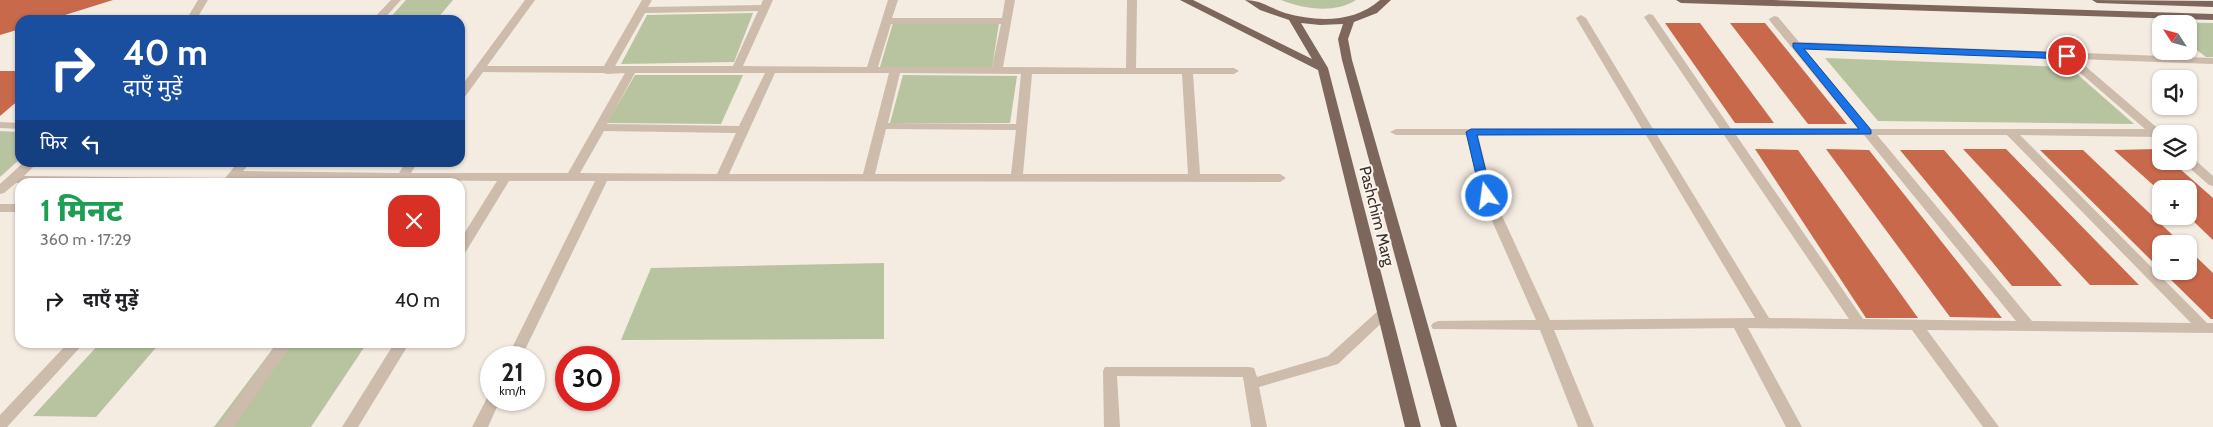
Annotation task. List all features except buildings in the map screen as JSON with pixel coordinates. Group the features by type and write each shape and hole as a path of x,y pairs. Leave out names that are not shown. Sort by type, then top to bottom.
{"main road":[{"path":"1185,0 1322,68"},
{"path":"1250,0 1275,14 1294,19 1322,21 1350,19 1369,13 1386,0"},
{"path":"1681,0 2213,17"},
{"path":"2097,0 2213,4"},
{"name":"Pashchim Marg","path":"1294,19 1322,68 1413,427"},
{"name":"Pashchim Marg","path":"1350,19 1343,39 1347,60 1449,427"}],"street":[{"path":"195,15 203,0"},
{"path":"382,15 396,0"},
{"path":"465,89 530,0"},
{"path":"607,71 647,0"},
{"path":"871,71 893,0"},
{"path":"997,71 1010,0"},
{"path":"1131,71 1132,0"},
{"path":"641,10 766,4 736,71"},
{"path":"1581,18 1765,324"},
{"path":"1648,18 1860,325"},
{"path":"1774,19 2028,326"},
{"path":"887,21 1006,21"},
{"path":"1796,45 2213,61"},
{"path":"2067,56 2152,130"},
{"path":"479,70 1234,71"},
{"path":"572,177 631,71"},
{"path":"722,176 771,71"},
{"path":"868,177 895,71"},
{"path":"1017,177 1027,71"},
{"path":"1187,71 1194,178"},
{"path":"0,125 15,126"},
{"path":"881,126 1022,127"},
{"path":"599,127 743,130"},
{"path":"1396,132 2010,132 2152,135"},
{"path":"1471,132 1487,196 1545,324 1586,427"},
{"path":"2010,132 2209,328"},
{"path":"0,190 26,167"},
{"path":"232,178 241,167"},
{"path":"401,178 408,167"},
{"path":"2197,168 2213,182"},
{"path":"452,178 722,176 1280,178"},
{"path":"465,242 505,177"},
{"path":"520,346 603,177"},
{"path":"0,208 15,208"},
{"path":"1251,384 1333,360 1384,313"},
{"path":"1438,326 1738,323 2209,328"},
{"path":"1738,323 1794,427"},
{"path":"1918,326 1991,427"},
{"path":"0,425 72,348"},
{"path":"226,427 282,348"},
{"path":"350,427 399,348"},
{"path":"1112,427 1110,371 1249,372 1259,427"},
{"path":"480,427 488,411"}],"green space":[{"path":"406,0 453,0 440,15 392,15"},
{"path":"1281,0 1356,0 1338,7 1319,9 1299,6"},
{"path":"753,13 734,62 621,64 647,15"},
{"path":"893,23 999,23 992,68 880,67"},
{"path":"2198,23 2213,23 2213,57 2206,57 2198,51"},
{"path":"1825,58 2069,67 2134,124 1878,121"},
{"path":"635,75 743,75 721,124 607,123"},
{"path":"903,75 1017,76 1010,123 890,123"},
{"path":"0,131 15,132 15,164 0,177"},
{"path":"884,263 884,339 621,340 651,268"},
{"path":"95,348 156,348 96,417 33,416"},
{"path":"273,348 364,348 311,427 214,427"}],"route":[{"path":"1487,196 1471,132 1868,132 1796,45 2067,56"}]}
